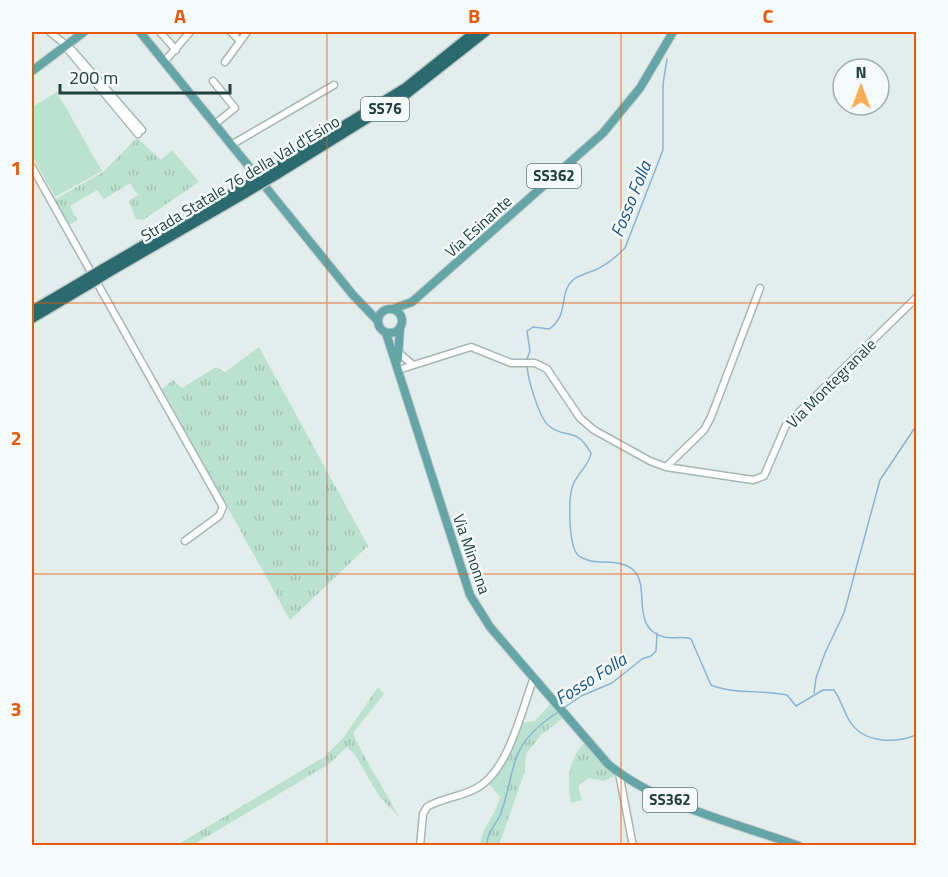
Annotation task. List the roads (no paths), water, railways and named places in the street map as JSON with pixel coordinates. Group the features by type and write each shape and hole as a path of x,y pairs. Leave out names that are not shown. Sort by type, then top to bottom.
{"highway":[{"name":"Strada Statale 76 della Val d'Esino","path":"275,171 367,112 436,63 472,32"},
{"name":"Strada Statale 76 della Val d'Esino","path":"32,310 105,271 406,95 486,32"},
{"name":"Strada Statale 76 della Val d'Esino","path":"32,319 89,280"}],"main road":[{"path":"32,71 84,32"},
{"path":"140,32 346,286 378,321 384,310 367,308"},
{"name":"Via Esinante","path":"393,309 412,302 603,133 640,88 673,32"},
{"name":"Via Esinante","path":"401,325 412,302"},
{"path":"386,333 394,333 401,325 399,312 393,309"},
{"name":"SS362","path":"384,310 393,309"},
{"name":"SS362","path":"378,321 380,328 386,333"},
{"name":"Via Minonna","path":"398,370 401,325"},
{"name":"Via Minonna","path":"386,333 470,595 479,613 533,680 618,773 631,783 656,795 799,846"}],"street":[{"path":"50,32 66,47 140,132"},
{"path":"160,32 176,50"},
{"path":"165,61 190,32"},
{"path":"231,32 240,41"},
{"path":"225,62 247,32"},
{"path":"213,81 235,108 215,124"},
{"path":"231,145 334,85"},
{"path":"32,167 223,507 219,516 185,541"},
{"path":"666,467 704,430 718,404 760,288"},
{"name":"Via Montegranale","path":"398,370 471,347 511,363 540,364 548,369 580,418 594,430 650,461 666,467 760,479 766,471 786,425 916,298"},
{"path":"398,352 413,365"},
{"path":"420,846 423,814 427,807 476,789 497,770 533,680"},
{"path":"618,773 633,846"}],"waterway":[{"name":"Fosso Folla","path":"527,359 530,351 527,331 533,327 549,329 560,317 566,291 573,280 603,266 625,248 663,150 663,84 667,59"},
{"name":"Fosso Folla","path":"527,364 534,397 545,422 555,430 580,439 591,453 571,491 570,522 575,551 585,559 623,564 636,573 640,581 644,618 654,632 664,637 691,639 711,685 728,690 787,695 796,706 823,690 834,690 849,720 862,733 879,740 898,740 916,735"},
{"path":"814,693 816,678 825,653 844,613 880,480 916,426"},
{"name":"Fosso Folla","path":"564,708 581,696 612,683 642,659 651,656 656,651 657,633"},
{"name":"Fosso Folla","path":"487,846 490,832 501,813 513,768 522,746 530,735 558,712"}]}
